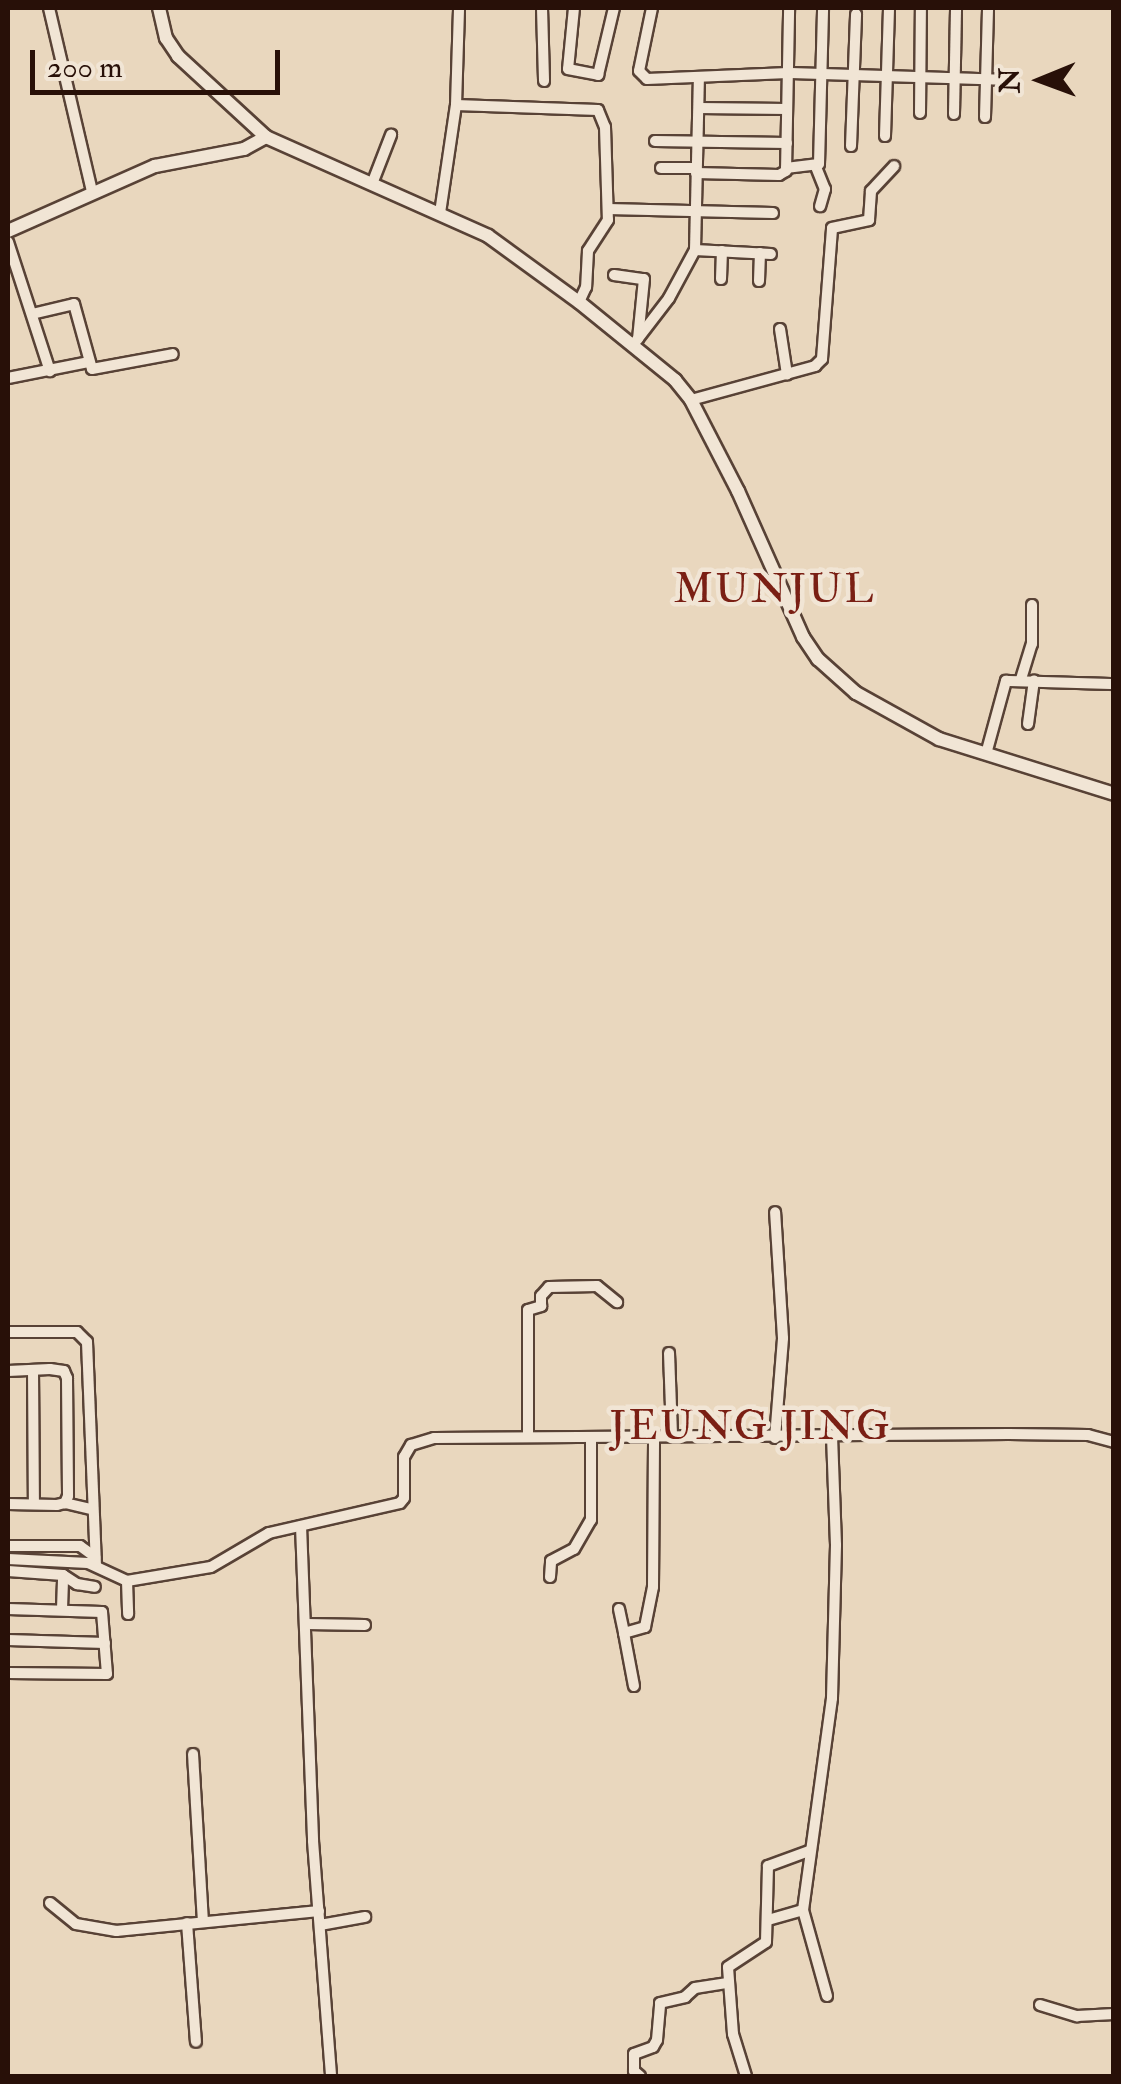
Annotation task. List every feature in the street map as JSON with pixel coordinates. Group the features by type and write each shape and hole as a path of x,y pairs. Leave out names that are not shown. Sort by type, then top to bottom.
{"street":[{"path":"49,8 92,192"},
{"path":"158,8 166,38 178,56 266,137 488,236 636,343 691,400 803,637 818,659 856,694 939,739 1113,789"},
{"path":"440,213 456,105 458,8"},
{"path":"542,8 544,82"},
{"path":"574,8 568,69 598,75 614,8"},
{"path":"652,8 642,76 788,73 1013,80"},
{"path":"786,168 789,8"},
{"path":"820,206 824,190 816,167 822,8"},
{"path":"885,136 888,8"},
{"path":"920,112 921,8"},
{"path":"954,114 956,8"},
{"path":"985,117 988,8"},
{"path":"851,146 856,14"},
{"path":"636,343 676,287 696,250 699,77"},
{"path":"456,105 596,108 605,128 607,226 588,251 586,287 580,302"},
{"path":"699,108 787,109"},
{"path":"372,184 391,134"},
{"path":"8,231 155,166 244,149 266,137"},
{"path":"655,141 787,142"},
{"path":"691,400 815,366 822,358 832,228 869,220 873,187 894,166"},
{"path":"661,168 778,175 786,168 816,167"},
{"path":"608,209 772,213"},
{"path":"8,242 50,371"},
{"path":"696,250 765,254 759,281"},
{"path":"721,279 722,251"},
{"path":"614,275 644,280 636,343"},
{"path":"32,314 74,304 88,362 96,370 173,354"},
{"path":"780,329 788,374"},
{"path":"8,378 88,362"},
{"path":"1028,724 1032,604"},
{"path":"986,754 1003,686 1028,679 1114,684"},
{"path":"775,1212 783,1338 775,1438"},
{"path":"528,1437 528,1310 541,1306 541,1296 550,1287 597,1286 617,1302"},
{"path":"8,1332 77,1332 87,1342 96,1561"},
{"path":"668,1353 672,1436"},
{"path":"33,1370 34,1504"},
{"path":"8,1371 64,1371 65,1503"},
{"path":"8,1546 80,1546 127,1580 211,1568 247,1543 300,1526 400,1503 404,1498 404,1458 419,1442 528,1437 1088,1435 1114,1442"},
{"path":"624,1633 645,1627 653,1586 654,1436"},
{"path":"550,1576 551,1561 574,1548 588,1528 591,1437"},
{"path":"827,1996 804,1910 832,1698 836,1545 832,1437"},
{"path":"8,1504 65,1503 92,1508"},
{"path":"300,1526 331,2076"},
{"path":"8,1559 96,1561"},
{"path":"8,1571 63,1575 77,1584 94,1587"},
{"path":"62,1609 63,1575"},
{"path":"127,1580 128,1614"},
{"path":"8,1609 102,1612 105,1643 104,1676 8,1674"},
{"path":"619,1609 634,1686"},
{"path":"307,1624 365,1625"},
{"path":"8,1640 105,1643"},
{"path":"193,1754 204,1920"},
{"path":"746,2076 733,2034 728,1966 766,1942 766,1870 809,1851"},
{"path":"50,1903 90,1929 116,1932 319,1911"},
{"path":"768,1920 804,1910"},
{"path":"320,1925 365,1916"},
{"path":"187,1923 196,2042"},
{"path":"640,2076 634,2071 634,2054 652,2047 657,2040 660,2002 684,1998 695,1988 728,1982"},
{"path":"1040,2004 1077,2016 1114,2014"}],"district":[{"name":"MUNJUL","path":"775,590"},
{"name":"JEUNG JING","path":"751,1427"}]}
